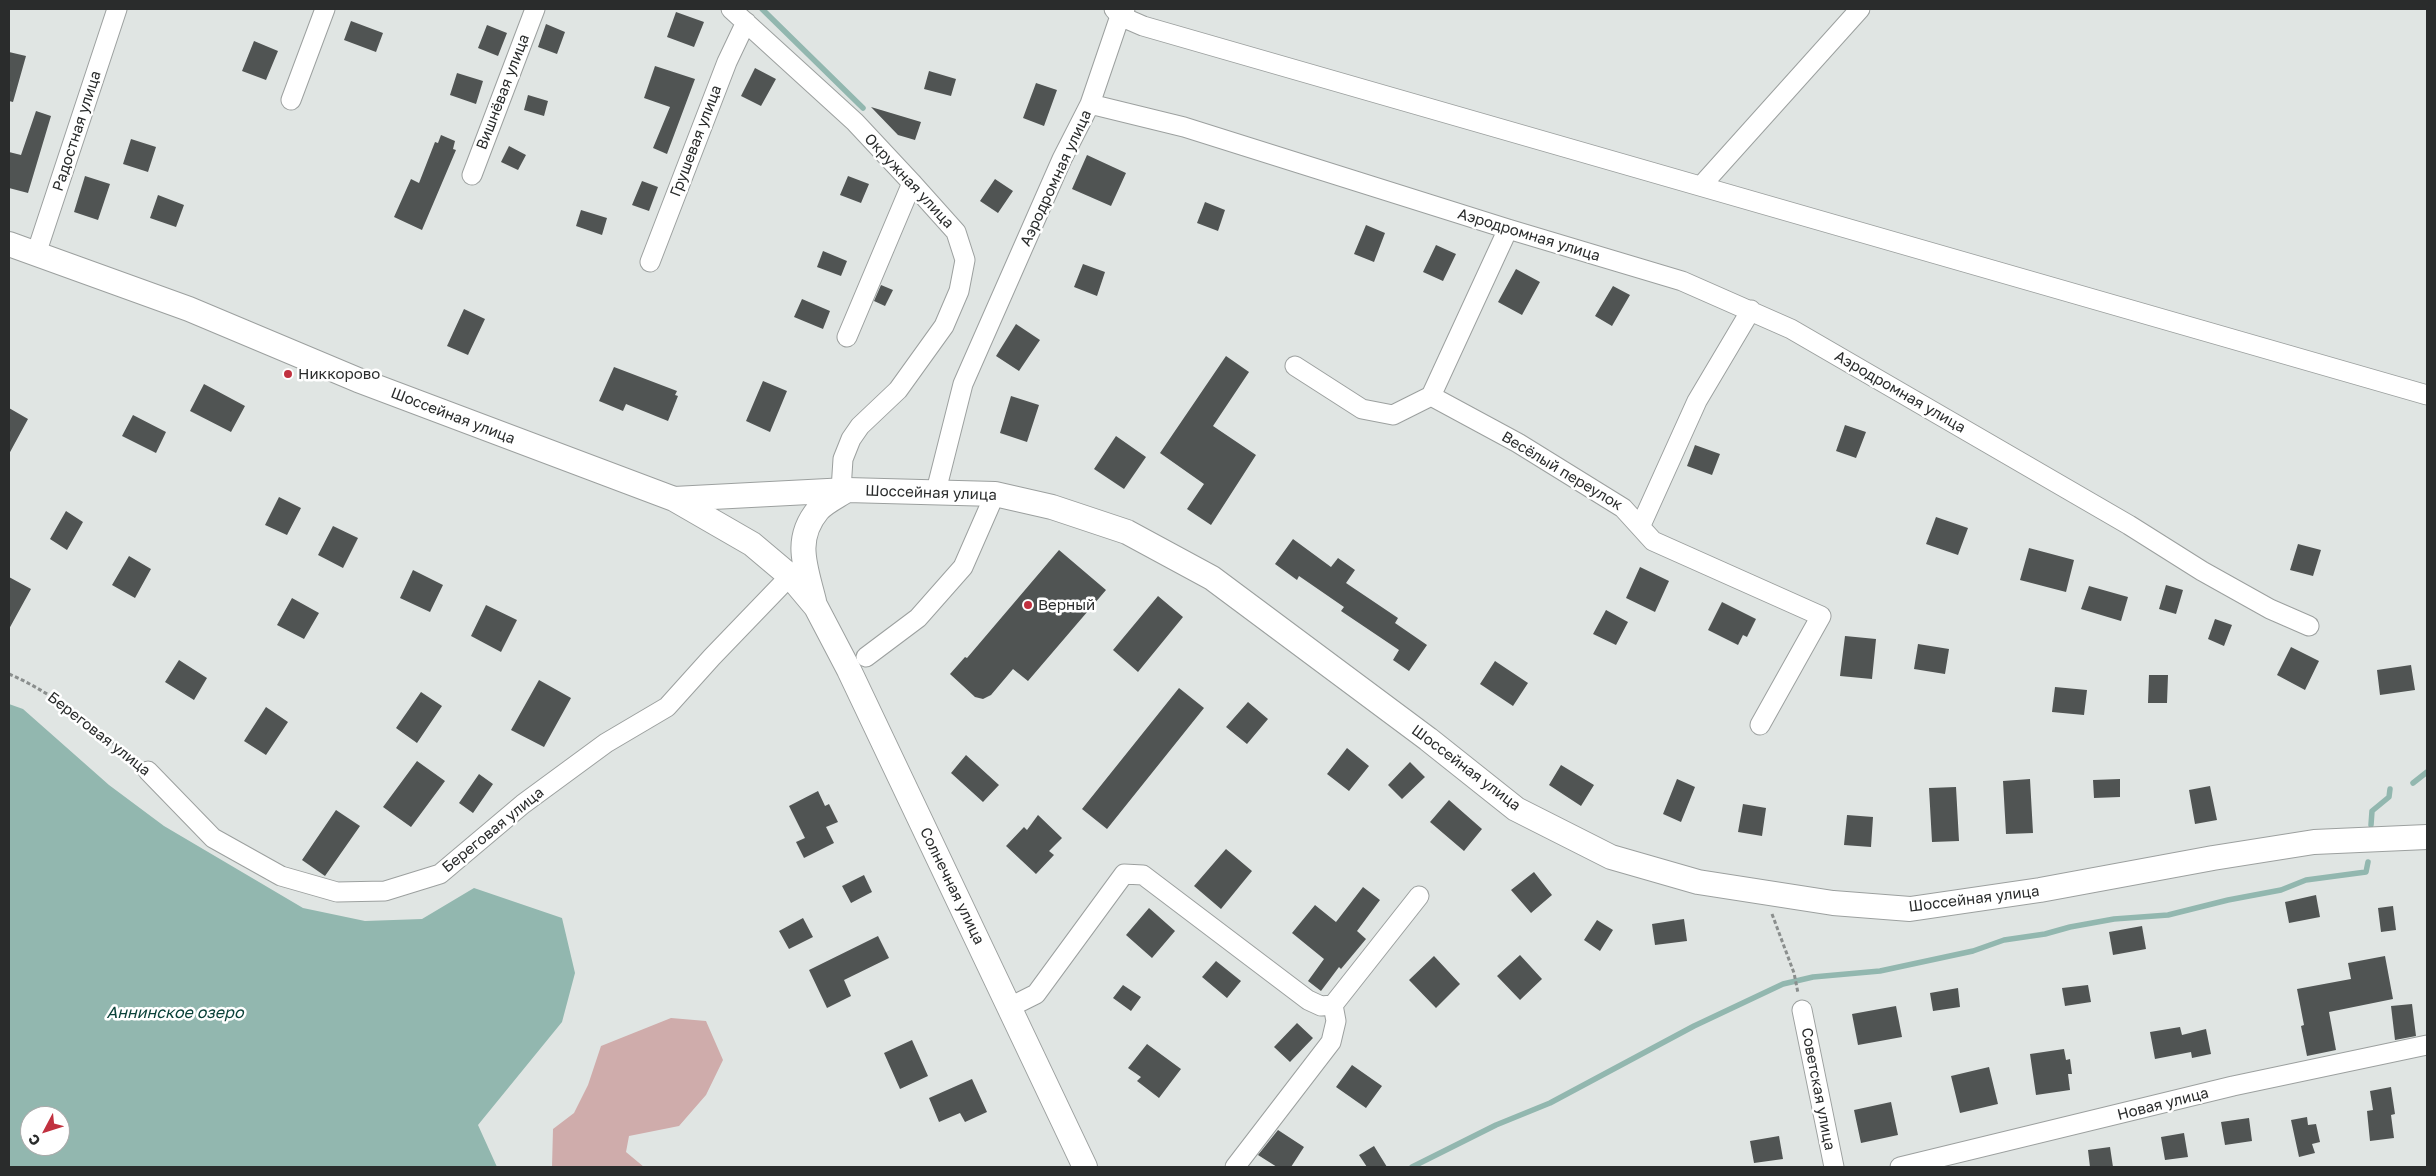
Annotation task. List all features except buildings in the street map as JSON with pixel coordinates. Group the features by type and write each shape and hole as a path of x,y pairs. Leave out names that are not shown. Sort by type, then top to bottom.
{"main road":[{"name":"Шоссейная улица","path":"9,244 189,309 358,380 674,498 844,490 995,494 1052,507 1127,532 1212,578 1428,739 1516,809 1612,857 1698,882 1764,894 1833,903 1910,909 2032,892 2213,858 2314,842 2427,837"},
{"path":"816,607 802,551 809,524 819,509 844,490"},
{"path":"674,498 752,544 790,576 816,607"},
{"name":"Солнечная улица","path":"816,607 849,670 1085,1167"}],"street":[{"name":"Радостная улица","path":"36,254 117,9"},
{"path":"291,100 325,9"},
{"name":"Вишнёвая улица","path":"472,175 535,9"},
{"name":"Окружная улица","path":"731,9 855,122 912,183 956,232 965,260 959,291 944,326 898,390 860,426 851,439 843,459 844,490"},
{"path":"1702,186 1860,9"},
{"path":"1090,104 1120,11 1144,26 2427,395"},
{"name":"Грушевая улица","path":"650,262 727,62 746,22"},
{"name":"Аэродромная улица","path":"936,491 963,384 1062,160 1090,104 1184,127 1508,230 1682,281 1751,310 1824,348 2129,525 2202,571 2270,609 2310,626"},
{"path":"847,337 912,183"},
{"path":"1295,366 1362,409 1394,415 1431,396 1508,230"},
{"path":"1641,526 1696,402 1751,310"},
{"name":"Весёлый переулок","path":"1431,396 1518,443 1615,503 1641,526 1653,541 1821,616 1760,725"},
{"path":"866,657 918,618 963,567 995,494"},
{"name":"Береговая улица","path":"148,771 213,838 281,876 337,892 385,891 440,874 523,804 606,743 667,708 712,657 790,576"},
{"path":"1010,1007 1036,994 1124,874 1143,876 1308,1000 1321,1006 1334,1005"},
{"path":"1235,1167 1330,1042 1336,1021 1334,1005 1418,896"},
{"name":"Советская улица","path":"1802,1010 1834,1167"},
{"name":"Новая улица","path":"1900,1167 2233,1086 2427,1045"}],"path":[{"name":"Береговая улица","path":"9,674 33,685 78,715 148,771"},
{"path":"1764,894 1794,973 1797,986"}],"shaded area":[{"path":"671,1018 706,1021 723,1060 706,1095 679,1126 629,1136 626,1152 644,1167 552,1167 553,1129 574,1113 588,1085 601,1046"}],"water":[{"name":"Аннинское озеро","path":"9,704 23,709 109,785 164,826 303,908 365,921 422,919 474,888 562,918 575,973 562,1022 478,1125 497,1167 9,1167"}],"waterway":[{"path":"762,9 863,108"},
{"path":"2413,783 2427,772"},
{"path":"2371,825 2372,811 2389,797 2390,789"},
{"path":"1412,1167 1496,1125 1550,1103 1694,1026 1783,984 1813,977 1880,971 1973,951 2004,940 2045,934 2070,927 2114,919 2168,915 2228,900 2281,890 2306,880 2366,872 2368,862"}],"place":[{"name":"Никкорово","path":"288,374"},
{"name":"Верный","path":"1028,605"}]}
